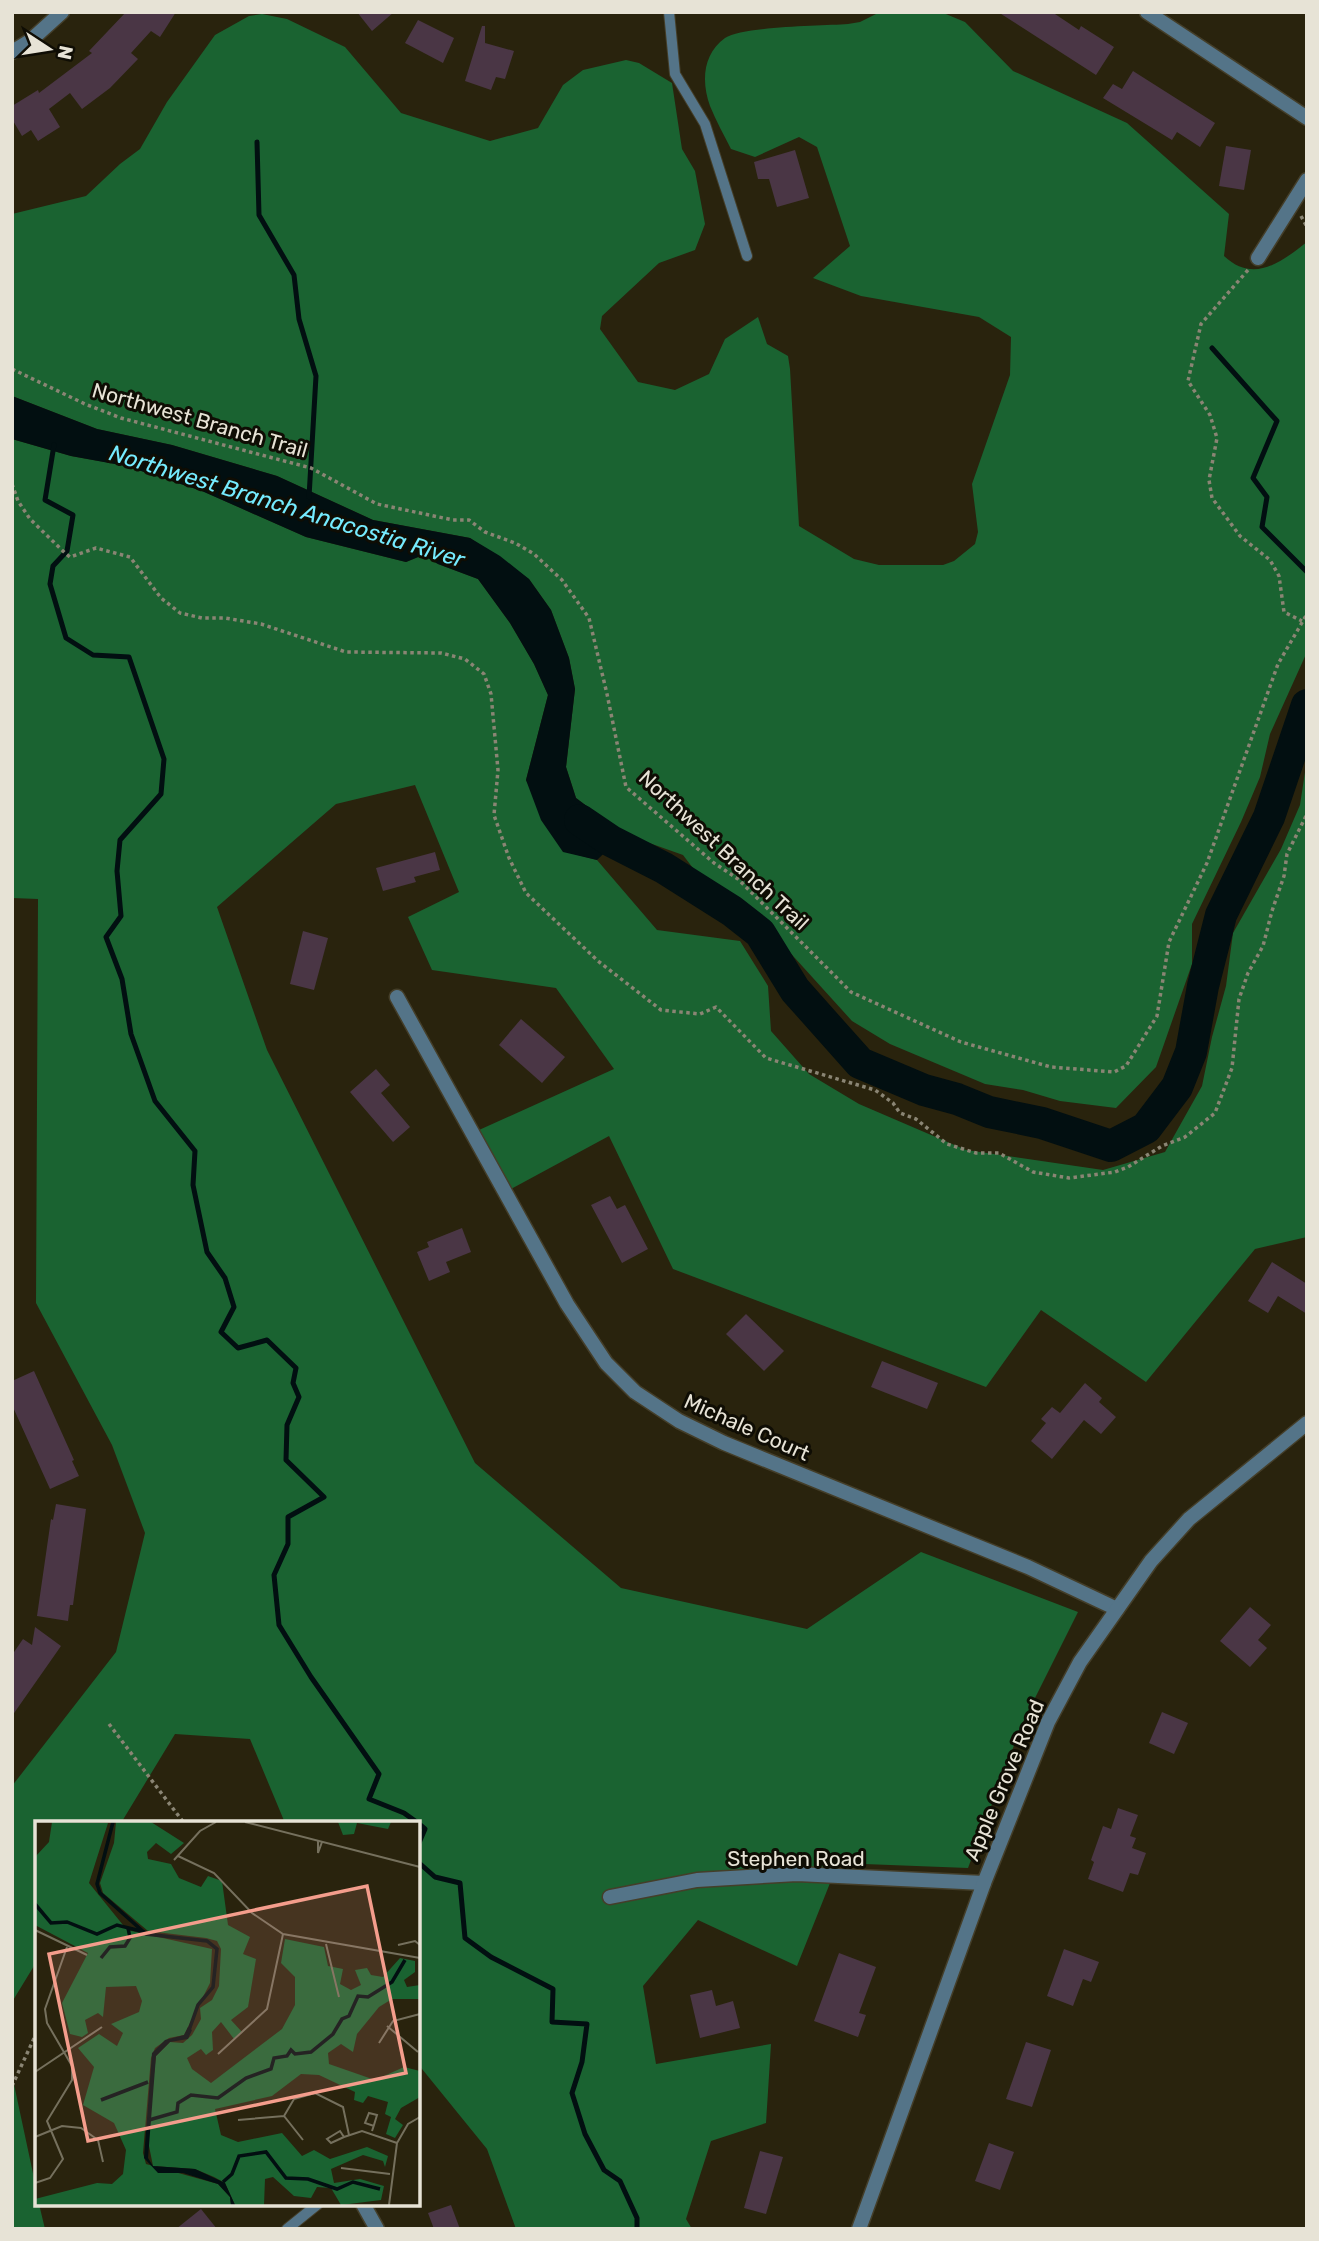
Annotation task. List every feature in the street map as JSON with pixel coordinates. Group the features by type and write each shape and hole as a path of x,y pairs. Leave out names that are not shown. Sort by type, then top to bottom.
{"street":[{"path":"12,52 30,41 62,12"},
{"path":"1147,12 1307,118"},
{"path":"1258,258 1307,180"},
{"name":"Michale Court","path":"397,997 567,1304 606,1363 635,1392 679,1421 724,1443 1028,1567 1117,1609"},
{"name":"Apple Grove Road","path":"859,2229 984,1883 1048,1722 1080,1662 1151,1561 1189,1519 1307,1423"},
{"name":"Stephen Road","path":"610,1897 697,1880 797,1874 984,1883"},
{"path":"364,2206 377,2229"}],"lane":[{"path":"669,12 675,74 705,124 747,256"},
{"path":"287,2229 316,2206"}],"path":[{"path":"1258,258 1201,324 1188,381 1210,415 1217,438 1209,480 1212,498 1240,536 1270,560 1279,576 1284,612 1302,621"},
{"name":"Northwest Branch Trail","path":"12,369 121,418 311,468 377,504 453,520 469,520 485,532 516,542 534,554 562,580 589,618 626,787 714,863 738,879 851,992 961,1042 1051,1067 1114,1072 1126,1066 1157,1016 1169,942 1207,863 1278,664 1307,614"},
{"path":"12,484 18,501 30,519 65,553 70,556 96,548 130,557 161,598 180,612 202,618 225,618 261,624 345,652 441,653 465,659 484,674 491,694 498,770 494,815 497,826 526,892 555,923 661,1010 700,1014 716,1007 766,1058 876,1090 901,1113 916,1119 947,1144 976,1153 999,1153 1033,1172 1069,1178 1115,1172 1185,1137 1215,1112 1232,1068 1239,999 1248,973 1263,947 1284,876 1287,854 1307,814"},
{"path":"109,1724 182,1821"},
{"path":"12,2086 35,2036"}],"green space":[{"path":"880,12 941,12 965,22 1013,71 1127,123 1229,214 1224,256 1235,264 1246,268 1267,267 1287,257 1307,242 1307,652 1270,734 1260,777 1241,822 1192,924 1192,964 1156,1067 1116,1108 1060,1101 1023,1090 985,1084 890,1044 852,1021 784,946 702,880 683,855 624,834 576,798 566,767 575,689 569,658 551,610 529,579 470,538 373,520 277,476 172,445 97,429 12,396 12,214 86,196 140,149 167,102 215,35 249,16 262,14 287,19 345,47 401,113 490,141 538,128 563,85 583,70 626,60 639,63 672,83 682,149 695,171 705,224 695,250 659,263 602,316 600,329 638,382 675,390 709,374 725,339 758,317 767,344 788,356 799,526 854,559 879,565 943,565 954,561 975,544 978,532 972,484 1010,375 1011,337 979,317 861,296 813,278 850,246 817,147 799,137 755,157 731,149 717,123 705,87 706,69 712,52 725,38 734,34 765,29 848,24 860,22"},
{"path":"12,439 71,456 126,466 202,491 306,537 406,562 423,555 438,564 478,579 510,623 548,695 526,780 563,851 597,860 657,930 740,941 768,986 771,1031 809,1074 859,1104 966,1150 1103,1170 1165,1152 1202,1086 1226,986 1233,933 1281,849 1300,805 1307,759 1307,1237 1255,1249 1146,1382 1041,1310 986,1387 673,1269 609,1136 511,1189 479,1130 614,1069 556,988 432,970 408,917 459,892 415,785 336,804 217,907 267,1050 475,1463 621,1588 807,1629 921,1552 1078,1612 1022,1724 968,1868 838,1863 797,1966 698,1920 643,1986 656,2064 771,2044 766,2123 711,2141 686,2219 692,2229 516,2229 487,2149 420,2066 420,1821 284,1821 250,1739 175,1734 122,1821 35,1821 35,1964 12,2002 12,1786 116,1652 145,1533 112,1445 36,1303 38,899 12,898"},
{"path":"12,2075 35,2183 35,2206 39,2206 45,2229 12,2229"}],"water":[{"path":"12,396 97,429 172,445 277,476 373,520 470,538 500,556 529,579 551,610 569,658 575,689 566,767 576,798 624,834 597,860 563,852 541,820 526,780 548,695 510,623 478,579 438,564 423,555 406,562 306,537 202,491 126,466 71,456 12,439"}],"building":[{"path":"126,12 176,12 160,37 151,31 131,53 138,59 110,88 82,109 70,93 49,109 60,127 38,141 31,130 22,136 12,119 12,106 38,90 39,93 92,53 89,51"},
{"path":"357,12 394,12 372,31"},
{"path":"998,12 1052,12 1079,30 1081,26 1114,47 1096,75"},
{"path":"418,20 454,38 443,63 405,43"},
{"path":"482,26 485,26 485,43 514,51 505,79 496,77 491,90 465,81"},
{"path":"1133,71 1215,123 1200,147 1177,132 1172,140 1103,98 1113,84 1122,89"},
{"path":"1226,146 1251,150 1244,190 1219,186"},
{"path":"795,150 809,198 777,207 769,179 758,179 754,162"},
{"path":"435,852 440,870 414,877 416,882 383,891 376,868"},
{"path":"303,931 328,938 314,990 290,984"},
{"path":"521,1019 565,1057 542,1083 499,1045"},
{"path":"376,1069 390,1085 381,1093 410,1127 393,1142 350,1092"},
{"path":"610,1196 617,1209 625,1205 648,1249 622,1263 591,1205"},
{"path":"462,1228 471,1252 446,1262 450,1272 429,1281 417,1252 429,1247 427,1242"},
{"path":"1272,1262 1307,1284 1307,1314 1278,1296 1268,1313 1248,1301"},
{"path":"746,1314 784,1351 764,1371 726,1334"},
{"path":"882,1361 938,1383 927,1409 871,1387"},
{"path":"34,1371 79,1476 50,1489 12,1405 12,1381"},
{"path":"1085,1383 1102,1398 1099,1402 1116,1417 1101,1434 1084,1420 1052,1459 1031,1441 1046,1423 1041,1419 1052,1407 1060,1413"},
{"path":"56,1504 86,1509 73,1605 70,1605 68,1621 37,1616 51,1519 53,1520"},
{"path":"1250,1607 1271,1625 1258,1640 1267,1648 1250,1667 1220,1641"},
{"path":"35,1627 61,1646 12,1716 12,1655 23,1639 32,1645"},
{"path":"1162,1712 1188,1723 1174,1754 1149,1743"},
{"path":"1118,1808 1138,1815 1130,1836 1136,1838 1132,1848 1146,1853 1138,1875 1130,1873 1123,1892 1088,1879 1094,1862 1091,1860 1103,1826 1111,1829"},
{"path":"1064,1949 1099,1962 1091,1982 1083,1979 1073,2006 1047,1996"},
{"path":"839,1953 876,1967 859,2013 866,2015 858,2037 814,2021"},
{"path":"712,1990 716,2006 733,2001 740,2028 700,2038 690,1995"},
{"path":"1026,2042 1051,2050 1032,2107 1006,2099"},
{"path":"989,2143 1014,2152 1000,2190 975,2181"},
{"path":"760,2151 783,2157 766,2214 744,2208"},
{"path":"451,2205 460,2229 434,2229 428,2213"},
{"path":"201,2209 217,2229 176,2229"}],"waterway":[{"path":"257,142 259,215 294,275 299,319 316,376 309,497"},
{"path":"1212,348 1277,421 1253,478 1267,497 1262,527 1307,572"},
{"path":"54,445 45,500 73,515 67,551 53,566 50,584 66,638 93,655 129,657 164,759 161,794 120,840 117,871 121,916 106,937 122,979 131,1034 155,1101 195,1151 193,1185 207,1252 225,1278 234,1307 221,1332 238,1348 267,1340 296,1368 293,1383 299,1397 287,1425 286,1460 324,1497 288,1517 288,1544 274,1575 279,1625 311,1677 379,1774 369,1799 404,1813 415,1821"},
{"name":"Northwest Branch Anacostia River","path":"580,820 611,841 664,868 732,911 760,933 795,990 860,1063 924,1090 989,1112 1042,1123 1111,1146 1146,1128 1177,1087 1191,1052 1203,986 1221,915 1269,817 1307,705"},
{"path":"420,1825 425,1829 420,1840"},
{"path":"420,1864 435,1877 460,1883 465,1938 491,1957 553,1989 552,2022 587,2024 582,2062 572,2093 585,2134 604,2170 620,2181 637,2218 637,2229"}]}
